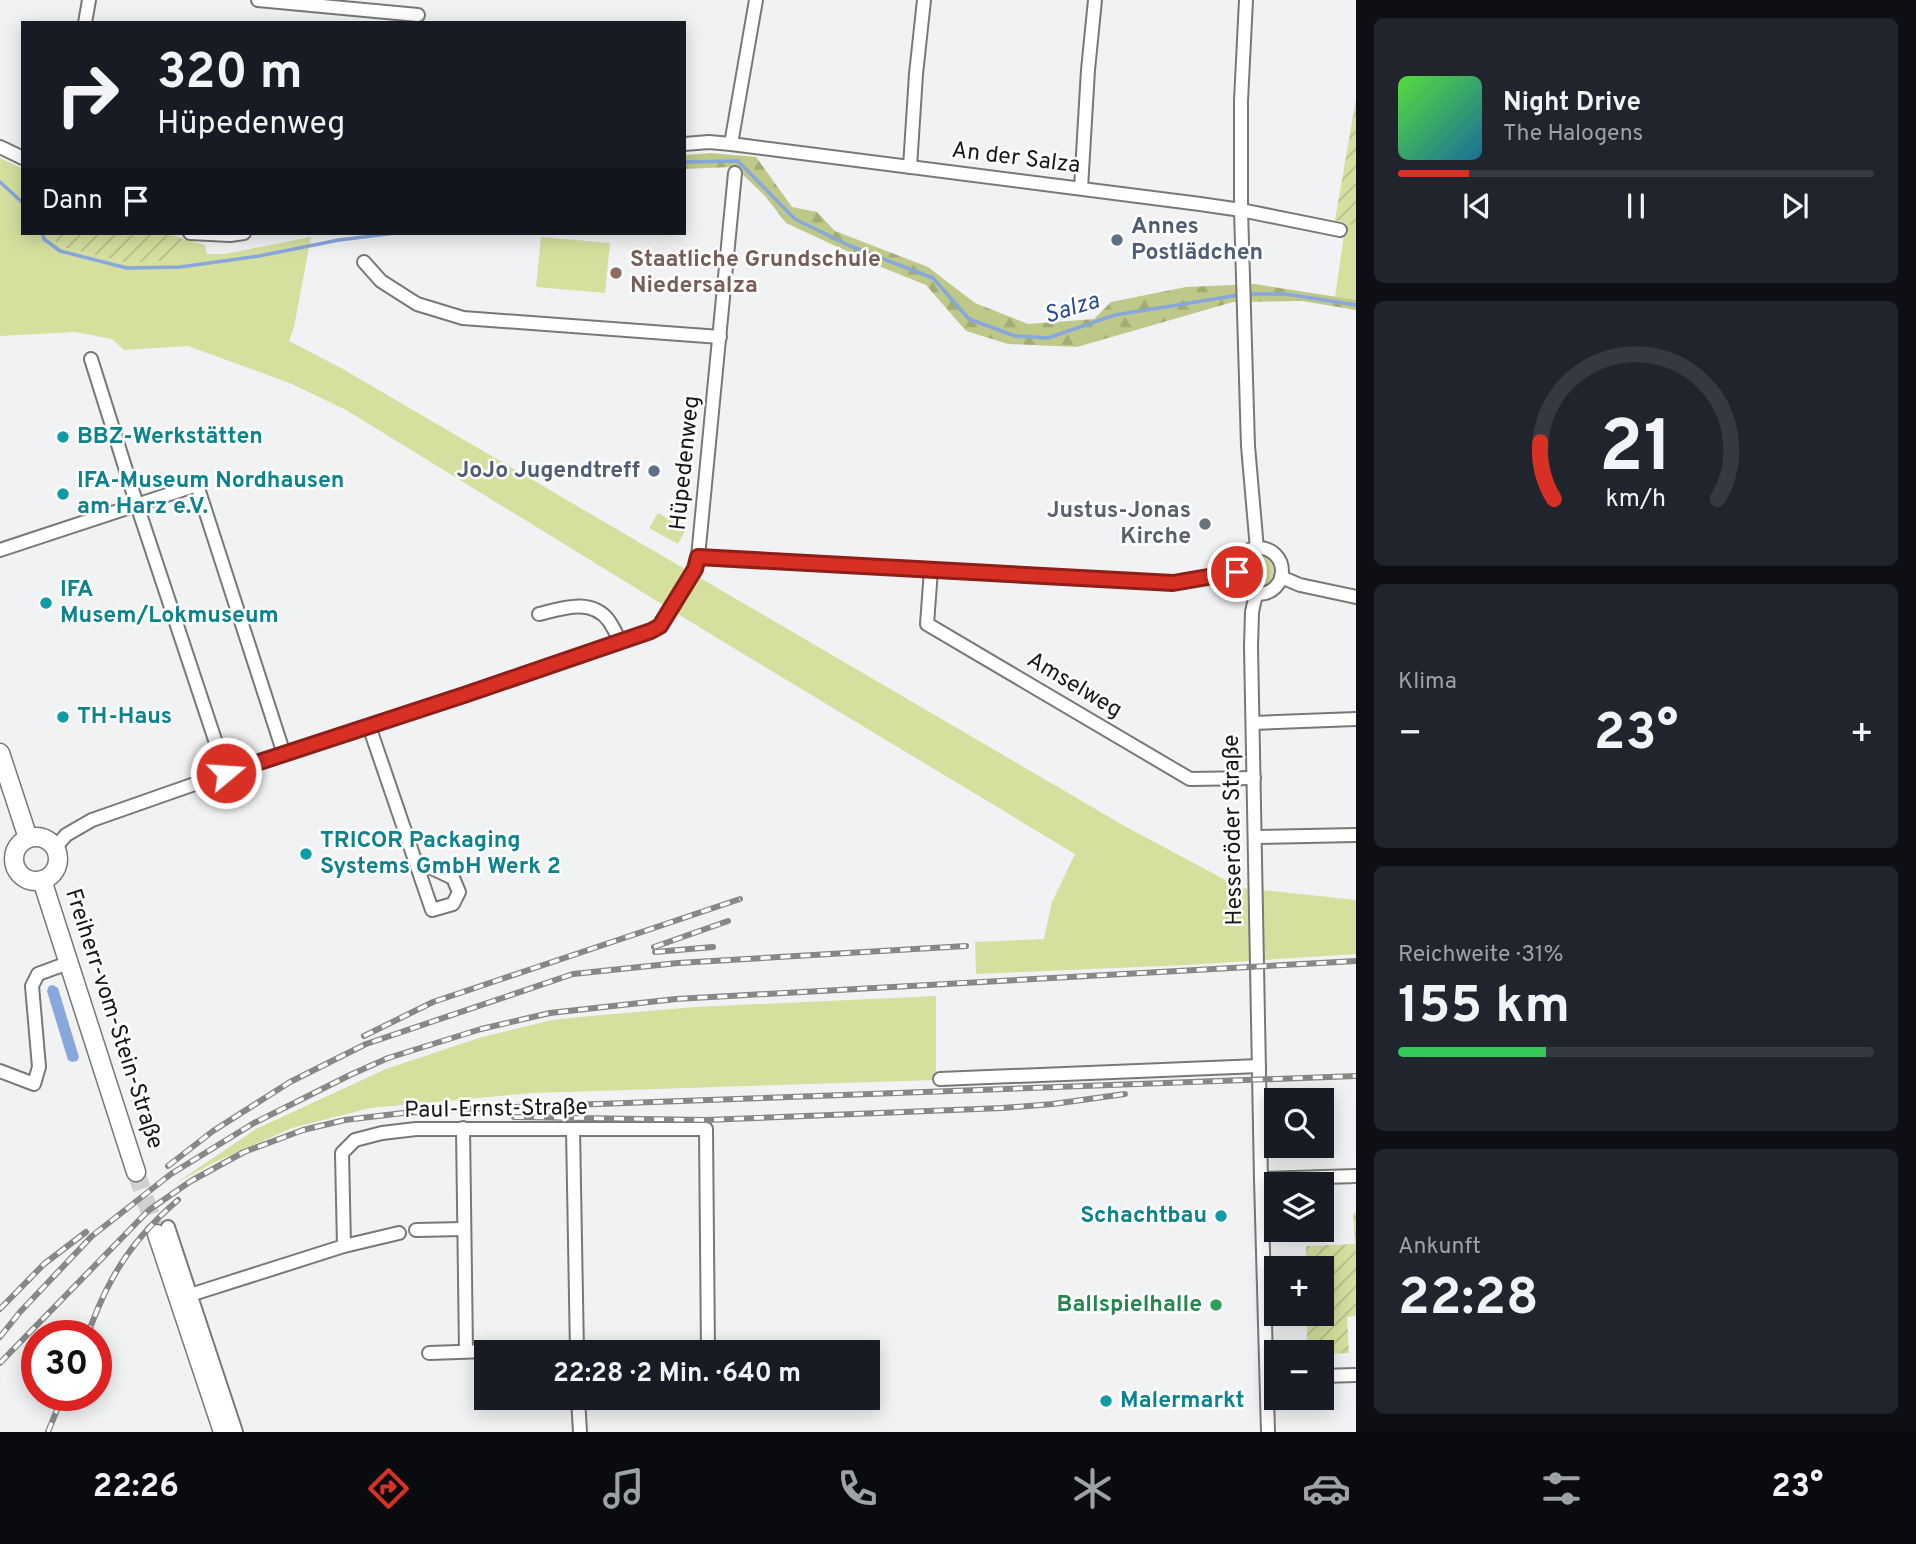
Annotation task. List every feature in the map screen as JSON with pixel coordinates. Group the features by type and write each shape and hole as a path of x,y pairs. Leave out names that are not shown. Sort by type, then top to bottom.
{"main road":[{"path":"0,753 29,838 44,838 55,848"},
{"name":"Freiherr-vom-Stein-Straße","path":"29,838 17,847 14,855 16,869 27,880 48,878 57,867 58,854 55,848"},
{"name":"Freiherr-vom-Stein-Straße","path":"42,880 136,1172"},
{"path":"162,1230 223,1432"}],"street":[{"path":"85,21 89,0"},
{"path":"258,0 418,19 421,0"},
{"path":"731,144 756,0"},
{"path":"911,167 916,74 925,0"},
{"path":"1081,188 1095,0"},
{"path":"1246,0 1241,101 1241,210 1248,446 1257,549"},
{"name":"An der Salza","path":"686,144 731,144 1081,188 1241,210 1340,230"},
{"path":"0,147 21,157"},
{"name":"Hüpedenweg","path":"735,173 698,557 1173,583 1237,572"},
{"path":"364,262 382,281 417,304 463,318 719,337"},
{"path":"91,359 226,773"},
{"path":"0,550 197,485 284,754"},
{"path":"1257,549 1271,552 1278,558 1282,568 1281,577 1273,589 1256,594 1246,590 1240,583 1237,572 1242,556 1257,549"},
{"path":"55,848 66,835 92,820 620,642 660,626 695,569 698,557"},
{"name":"Amselweg","path":"931,570 927,624 1190,779 1254,778"},
{"path":"1281,577 1300,585 1356,597"},
{"name":"Hesseröder Straße","path":"1256,594 1252,612 1251,646 1261,1179 1269,1340"},
{"path":"539,614 569,607 593,608 608,619 620,642"},
{"path":"1253,723 1356,719"},
{"path":"369,726 415,860"},
{"path":"1255,837 1356,835"},
{"path":"0,1071 34,1084 39,1067 32,986 38,974 68,963"},
{"path":"940,1079 1259,1066"},
{"path":"463,1128 466,1351"},
{"name":"Paul-Ernst-Straße","path":"344,1245 342,1153 355,1140 416,1129 706,1129 708,1340"},
{"path":"573,1129 577,1340"},
{"path":"1261,1179 1356,1176"},
{"path":"416,1230 464,1228"},
{"path":"162,1230 190,1295 236,1432"},
{"path":"190,1295 344,1245 399,1233"},
{"path":"429,1353 474,1351"},
{"path":"1334,1376 1356,1375"},
{"path":"579,1410 580,1432"},
{"name":"Hesseröder Straße","path":"1268,1432 1269,1410"}],"green space":[{"path":"1356,99 1356,226 1335,220"},
{"path":"711,153 756,157 792,207 817,212 835,231 928,267 975,303 1028,324 1094,319 1111,302 1186,287 1255,284 1356,300 1356,310 1302,301 1233,302 1077,347 1008,344 966,331 926,285 786,223 765,196 738,170 731,167 686,169 686,155"},
{"path":"0,158 21,168 21,235 51,235 62,247 129,263 175,260 183,239 205,245 207,254 225,254 311,237 289,341 341,368 1128,828 1235,885 1356,900 1356,954 976,974 975,942 1044,939 1052,902 1075,854 346,410 292,384 188,346 124,350 112,339 75,332 0,336"},
{"path":"1346,222 1356,226 1356,300 1335,297"},
{"path":"51,235 172,235 183,239 175,260 129,263 62,247"},
{"path":"541,237 610,243 605,293 536,287"},
{"path":"658,513 686,529 678,544 649,528"},
{"path":"1260,554 1272,559 1277,571 1272,583 1260,588 1248,583 1243,571 1248,559"},
{"path":"936,996 936,1080 533,1093 370,1108 292,1128 215,1162 176,1183 256,1129 386,1069 482,1037 552,1020 580,1017 695,1007"},
{"path":"1353,1213 1356,1213 1356,1316 1347,1317 1349,1353 1334,1354 1334,1340 1307,1340 1307,1326 1334,1326 1334,1256 1306,1256 1306,1246 1355,1244"}],"water":[{"path":"49,986 58,988 79,1057 77,1061 68,1060 47,991"}],"waterway":[{"name":"Salza","path":"686,162 738,161 795,219 850,246 933,278 969,319 1015,336 1048,338 1115,315 1239,295"},
{"name":"Salza","path":"0,182 21,201"},
{"name":"Salza","path":"43,235 60,251 127,268 180,267 379,235"},
{"name":"Salza","path":"1247,294 1286,294 1356,305"}],"tunnel":[{"path":"136,1172 157,1234"}],"railway":[{"path":"364,1036 433,1002 740,899"},
{"path":"654,947 728,921"},
{"path":"168,1166 213,1131 290,1082 366,1044 573,974 678,963 966,946"},
{"path":"655,952 713,947"},
{"path":"0,1337 92,1236 171,1174 254,1123 350,1075 388,1058 481,1029 550,1013 676,999 1356,961"},
{"path":"0,1363 149,1210 191,1181 244,1152 303,1130 345,1120 464,1109 1356,1076"},
{"path":"514,1117 706,1120 1002,1108 1125,1094"},
{"path":"93,1320 123,1261 158,1218 178,1200"},
{"path":"0,1309 44,1264 86,1232"},
{"path":"48,1432 57,1411"}],"place":[{"name":"Annes Postlädchen","path":"1117,240"},
{"name":"Staatliche Grundschule Niedersalza","path":"616,273"},
{"name":"BBZ-Werkstätten","path":"63,437"},
{"name":"JoJo Jugendtreff","path":"654,471"},
{"name":"IFA-Museum Nordhausen am Harz e.V.","path":"63,494"},
{"name":"Justus-Jonas Kirche","path":"1205,524"},
{"name":"IFA Musem/Lokmuseum","path":"46,603"},
{"name":"TH-Haus","path":"63,717"},
{"name":"TRICOR Packaging Systems GmbH Werk 2","path":"306,854"},
{"name":"Schachtbau","path":"1221,1216"},
{"name":"Ballspielhalle","path":"1216,1305"},
{"name":"Malermarkt","path":"1106,1401"}],"route":[{"path":"226,773 651,631 660,626 695,569 698,557 1123,582 1173,583 1237,572"}]}
